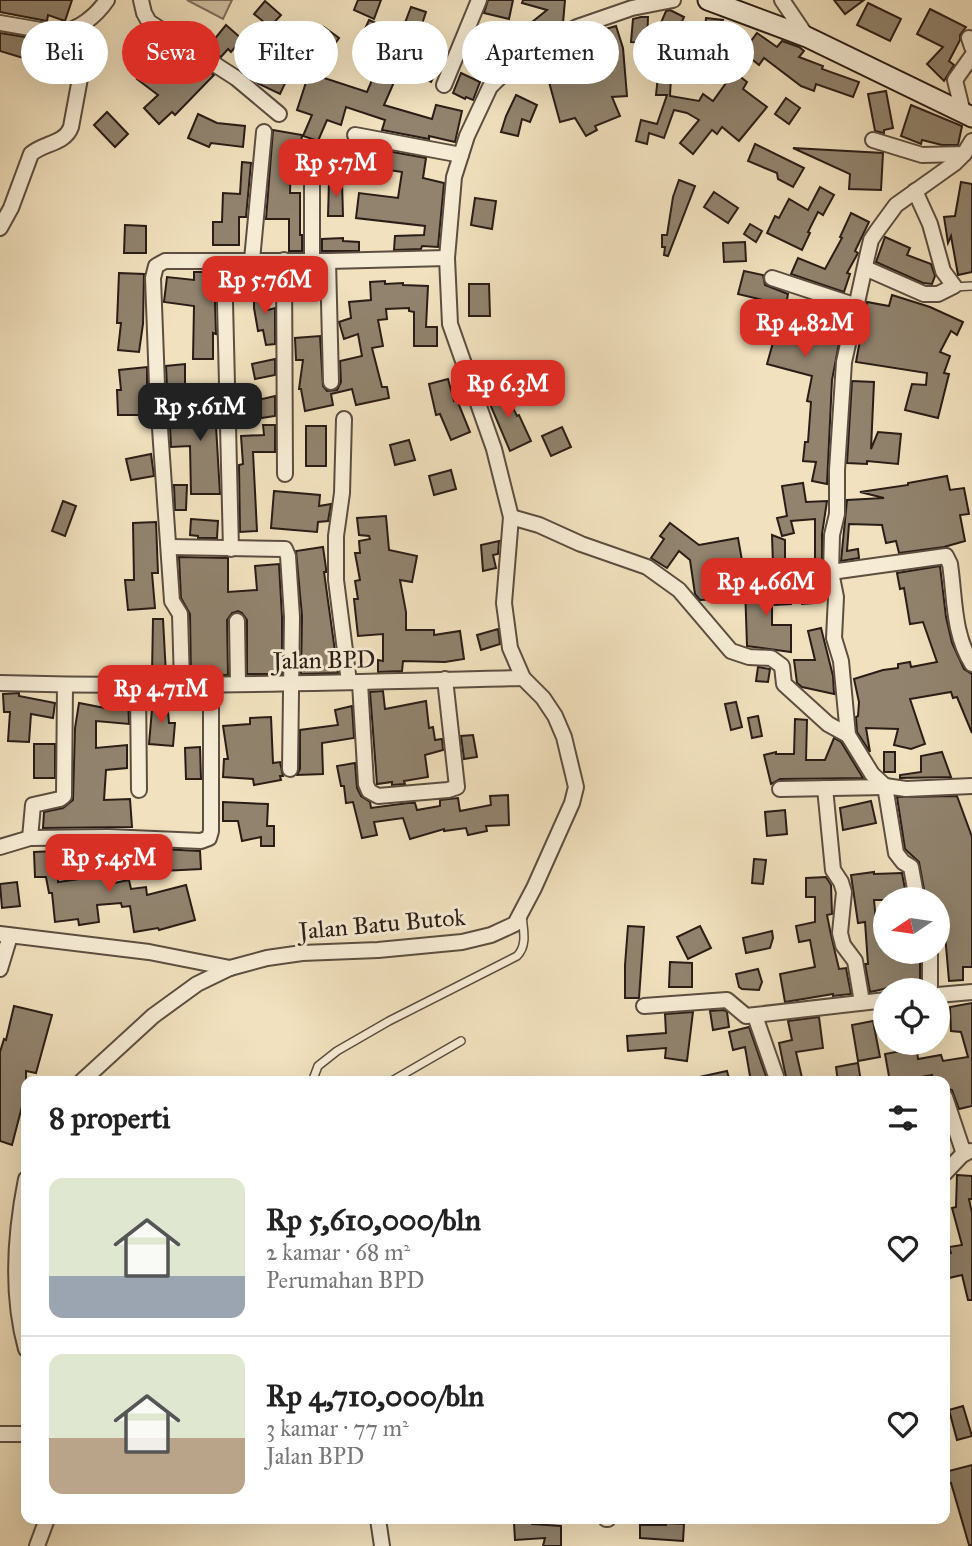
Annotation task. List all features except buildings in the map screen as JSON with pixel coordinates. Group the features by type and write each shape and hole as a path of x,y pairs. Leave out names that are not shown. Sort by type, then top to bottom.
{"main road":[{"path":"708,0 807,37 968,115"}],"street":[{"path":"84,21 107,0"},
{"path":"141,0 149,22 236,78 279,114"},
{"path":"444,85 480,0"},
{"name":"Jalan Batu Butok","path":"88,1076 153,1016 197,985 230,968 267,958 302,953 424,947 477,940 515,924 572,803 576,787 564,737 555,716 543,698 523,678 510,648 504,603 511,517 494,449 450,324 447,258 454,177 467,136 490,87 524,53 577,27 632,8 673,0"},
{"path":"782,0 807,37"},
{"path":"0,23 21,27"},
{"path":"968,115 955,80 972,56"},
{"path":"0,228 11,208 31,154 64,138 72,127 80,84"},
{"path":"251,260 264,132"},
{"path":"355,135 461,155"},
{"path":"873,140 922,155 964,154"},
{"path":"915,887 911,867 896,853 885,786 872,774 848,735 841,662 834,638 836,597 831,572 832,535 837,514 836,470 844,362 872,240 884,218 896,205 955,163 972,141"},
{"path":"312,159 312,261"},
{"path":"865,268 924,294 939,294 954,286 943,271 930,224 915,191"},
{"path":"183,683 180,614 172,601 158,385 153,278 156,266 166,261 447,258"},
{"path":"284,260 285,474"},
{"path":"224,261 231,549"},
{"path":"328,261 331,382"},
{"path":"772,278 857,306"},
{"path":"344,419 342,494 336,536 336,580 369,791 378,796 457,787 445,679"},
{"path":"511,517 540,525 581,544 647,566 680,590 731,651 749,657 771,658 782,666 784,684 828,724 848,735"},
{"path":"169,547 285,550 288,556 292,617 290,769"},
{"path":"721,577 831,572 946,557 950,564 956,624 964,651 972,664"},
{"path":"237,621 238,683"},
{"name":"Jalan BPD","path":"0,683 138,686 523,678"},
{"path":"0,847 30,838 108,837 201,841 209,838 211,683"},
{"path":"30,838 33,805 64,796 65,685"},
{"path":"138,686 139,790"},
{"path":"780,789 972,786"},
{"path":"825,788 833,870 844,892 840,933 843,945 855,961 862,1002"},
{"path":"0,969 5,935 149,952 230,968"},
{"path":"950,994 972,992"},
{"path":"644,1006 727,1000 734,1004 742,1015 755,1016 873,1001"},
{"path":"755,1016 776,1076"},
{"path":"950,1109 968,1152 950,1168"},
{"path":"21,1284 17,1304 21,1324"},
{"path":"0,1434 21,1434"},
{"path":"37,1546 45,1524"},
{"path":"379,1524 382,1546"}],"lane":[{"path":"954,286 972,286"},
{"path":"314,1076 318,1066 337,1051 388,1021 517,956 524,944 522,908"},
{"path":"400,1076 461,1041"}],"shaded area":[{"path":"187,0 232,0 223,19"}]}
